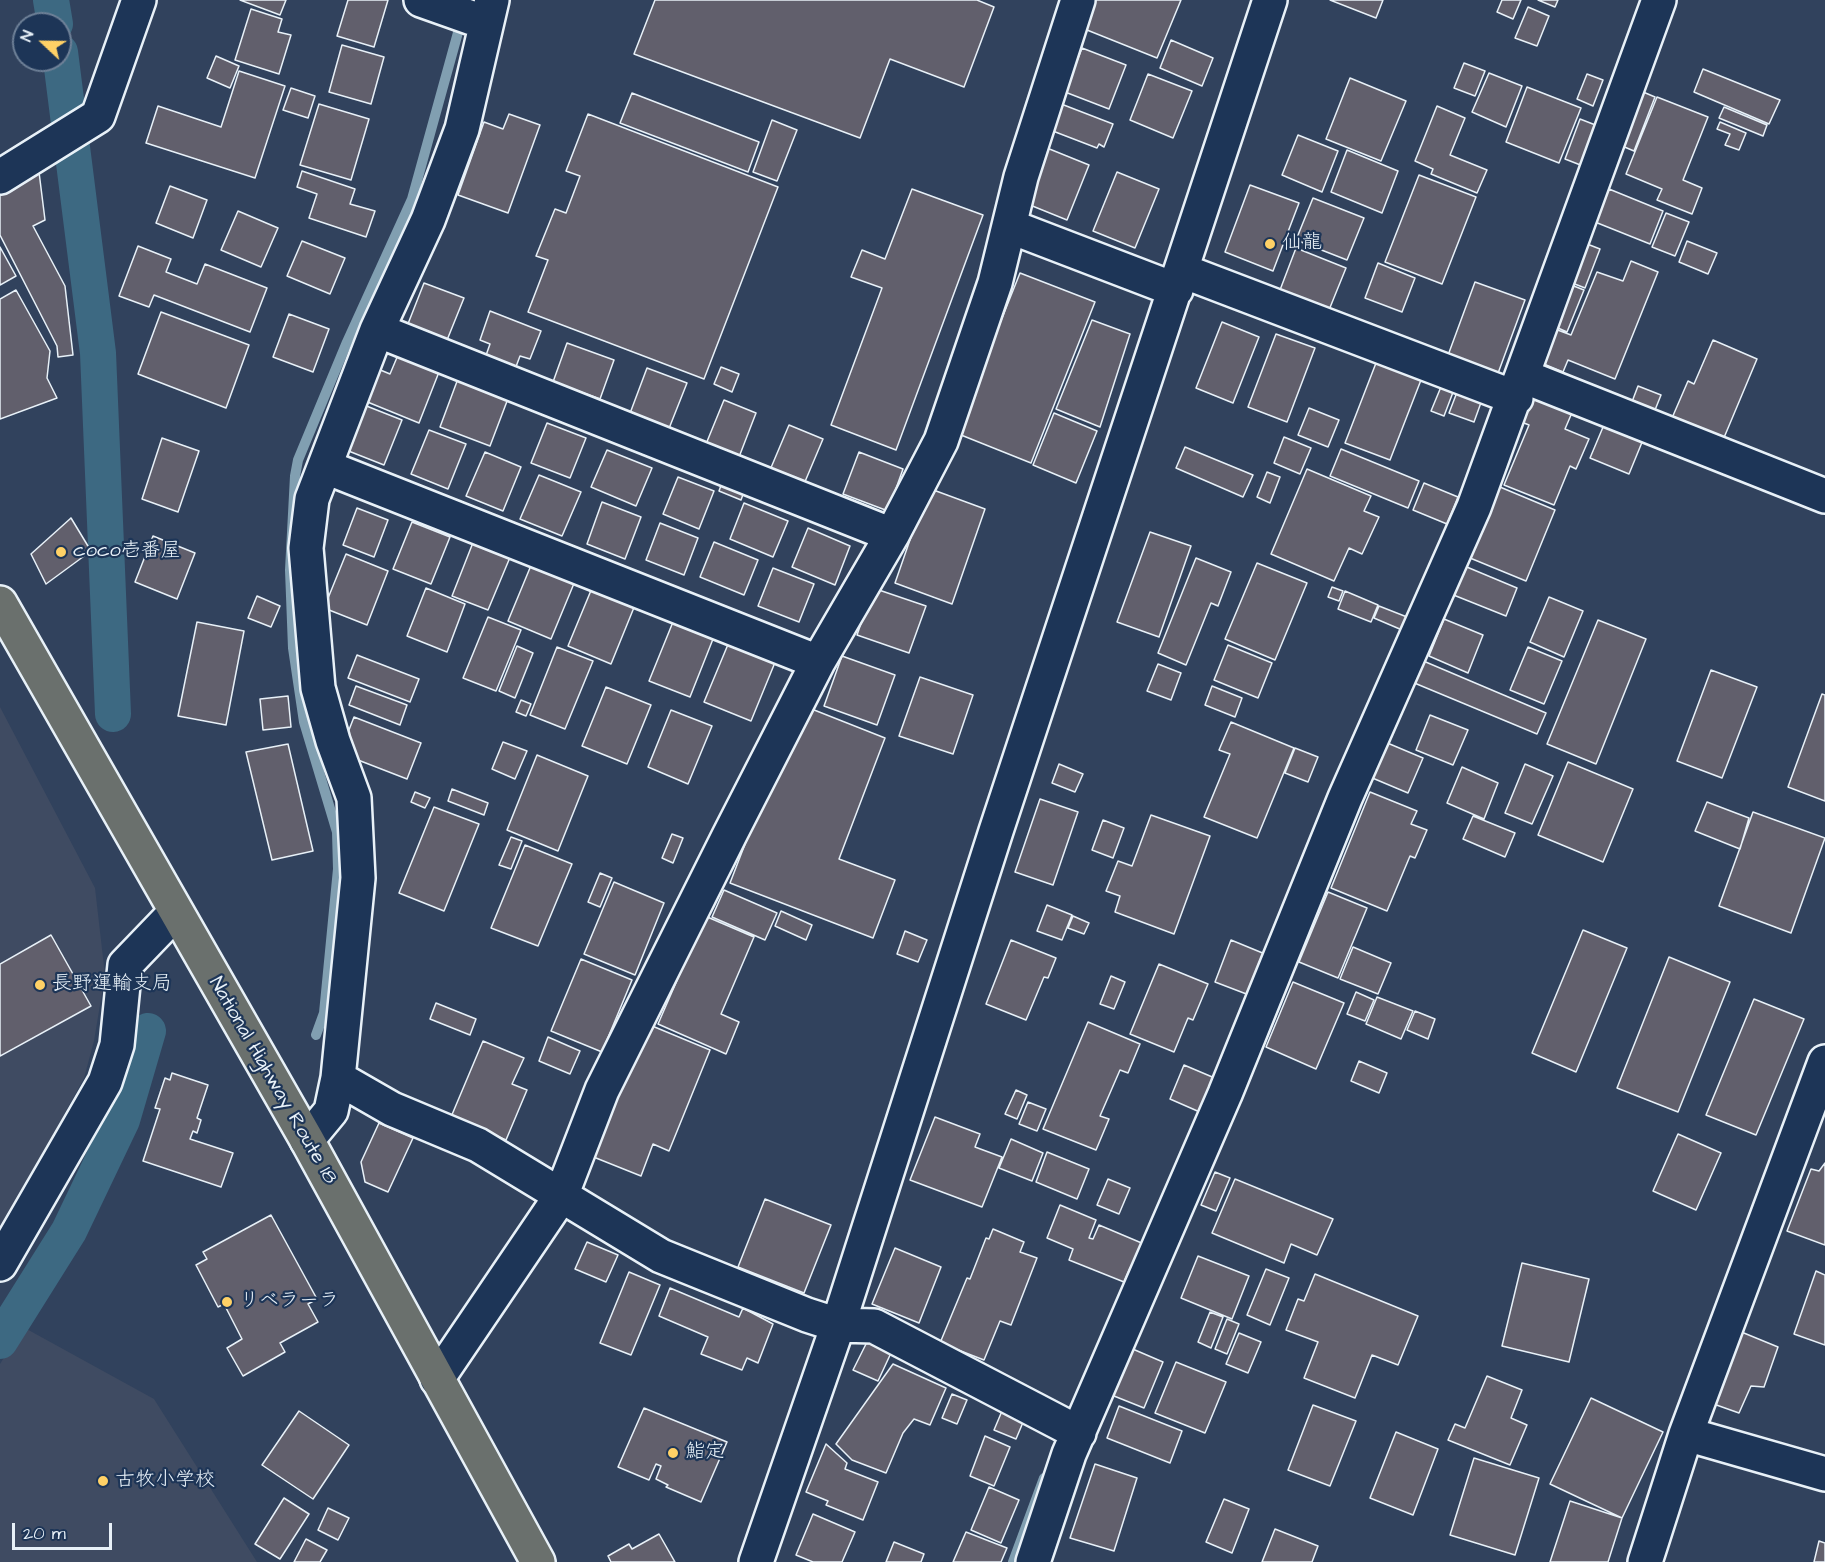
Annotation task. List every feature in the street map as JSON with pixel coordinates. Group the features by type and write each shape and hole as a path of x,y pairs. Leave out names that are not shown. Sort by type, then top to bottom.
{"highway":[{"name":"National Highway Route 18","path":"0,603 175,913 307,1140 538,1562"}],"street":[{"path":"0,177 98,116 140,0"},
{"path":"307,1140 331,1111 338,1078 358,878 354,798 333,741 318,688 306,548 312,499 377,330 428,220 462,129 477,14 421,0"},
{"path":"437,1378 561,1196 602,1090 818,662 892,535 941,441 995,283 1021,177 1078,0"},
{"path":"756,1562 838,1325 996,831 1270,0"},
{"path":"1033,1562 1079,1433 1226,1094 1345,798 1474,507 1520,387 1659,0"},
{"path":"1009,226 1520,387 1825,496"},
{"path":"377,330 892,535"},
{"path":"326,467 818,662"},
{"path":"0,1264 105,1082 117,1045 125,965 175,913"},
{"path":"1645,1562 1686,1434 1825,1062"},
{"path":"338,1078 392,1109 478,1145 661,1256 838,1325 874,1326 1079,1433"},
{"path":"1686,1434 1825,1474"}],"shaded area":[{"path":"0,707 95,888 105,975 94,1041 84,1078 0,1231"},
{"name":"古牧小学校","path":"23,1327 154,1399 257,1562 0,1562 0,1364"}],"building":[{"path":"240,0 286,0 280,15"},
{"path":"348,0 388,0 374,47 337,36"},
{"path":"655,0 977,0 994,7 964,87 890,59 860,138 634,54"},
{"path":"1093,0 1181,0 1157,58 1082,28"},
{"path":"1330,0 1383,0 1376,18"},
{"path":"1502,0 1521,0 1513,19 1497,12"},
{"path":"1538,0 1558,0 1555,7"},
{"path":"1528,7 1549,16 1537,46 1515,38"},
{"path":"251,9 282,19 278,32 291,35 279,74 235,60"},
{"path":"1171,40 1213,58 1202,86 1160,68"},
{"path":"342,45 384,57 371,104 329,92"},
{"path":"1082,48 1126,65 1109,109 1065,92"},
{"path":"216,56 239,66 230,88 207,78"},
{"path":"1464,63 1485,71 1475,96 1454,88"},
{"path":"1703,69 1780,100 1769,124 1694,92"},
{"path":"239,71 285,86 255,178 146,143 158,106 221,127"},
{"path":"1489,73 1522,86 1506,127 1472,112"},
{"path":"1148,74 1192,91 1173,138 1130,120"},
{"path":"1587,74 1603,80 1593,106 1577,99"},
{"path":"1350,78 1406,101 1381,161 1326,139"},
{"path":"1527,87 1581,108 1559,163 1506,142"},
{"path":"291,88 315,96 308,118 283,110"},
{"path":"1636,89 1655,97 1634,151 1615,143"},
{"path":"632,93 759,142 748,172 620,123"},
{"path":"1657,97 1708,117 1683,180 1702,188 1692,214 1657,200 1662,189 1626,174"},
{"path":"1056,102 1113,124 1104,147 1099,144 1097,148 1045,128"},
{"path":"319,104 369,119 351,180 300,165"},
{"path":"1437,106 1465,118 1450,155 1487,170 1477,193 1431,174 1433,169 1415,161"},
{"path":"1724,107 1767,125 1763,136 1719,118"},
{"path":"509,114 540,125 508,213 458,195 484,122 503,129"},
{"path":"588,114 778,187 704,379 528,312 548,260 536,256 555,209 566,213 580,176 566,171"},
{"path":"1580,119 1598,126 1583,166 1565,159"},
{"path":"772,120 797,130 777,181 753,172"},
{"path":"1720,122 1746,133 1739,150 1725,145 1730,134 1717,129"},
{"path":"1298,135 1338,151 1322,192 1282,175"},
{"path":"1047,148 1089,165 1067,220 1025,203"},
{"path":"1347,150 1398,171 1382,213 1331,192"},
{"path":"302,171 355,189 350,204 375,211 366,237 309,218 317,194 297,187"},
{"path":"39,172 45,220 33,226 65,286 73,355 58,357 57,346 0,235 0,192"},
{"path":"1117,172 1159,189 1135,248 1093,231"},
{"path":"1419,175 1476,197 1442,284 1385,262"},
{"path":"1250,185 1299,203 1273,271 1225,252"},
{"path":"170,186 207,200 193,238 156,223"},
{"path":"912,189 983,215 896,450 831,425 882,288 851,277 862,250 885,259"},
{"path":"1609,189 1663,211 1650,244 1595,222"},
{"path":"1313,198 1364,218 1347,260 1296,240"},
{"path":"238,211 278,228 261,267 221,250"},
{"path":"1666,213 1689,222 1675,256 1652,247"},
{"path":"302,241 345,258 330,294 287,276"},
{"path":"1687,241 1717,253 1708,274 1679,262"},
{"path":"1582,242 1600,249 1585,288 1567,281"},
{"path":"138,246 171,259 166,272 197,284 205,264 267,288 250,332 154,295 149,307 119,296"},
{"path":"0,247 16,276 0,285"},
{"path":"1296,248 1346,268 1329,310 1280,290"},
{"path":"1631,261 1658,272 1615,379 1568,360 1563,372 1534,360 1547,326 1571,335 1597,272 1623,281"},
{"path":"1378,263 1415,278 1402,312 1365,298"},
{"path":"1020,273 1095,302 1031,463 956,433"},
{"path":"1475,282 1525,300 1497,376 1447,358"},
{"path":"424,283 464,298 443,350 404,334"},
{"path":"1566,283 1584,290 1567,332 1549,324"},
{"path":"16,290 50,351 47,378 57,398 0,419 0,299"},
{"path":"490,311 541,331 530,359 520,356 514,372 484,361 490,344 480,340"},
{"path":"161,312 249,345 226,408 138,374"},
{"path":"289,314 329,329 313,372 273,357"},
{"path":"1092,320 1130,334 1100,427 1056,409"},
{"path":"1222,322 1259,337 1233,403 1196,388"},
{"path":"1276,334 1315,348 1287,422 1248,407"},
{"path":"1713,340 1757,359 1723,440 1672,418 1688,381 1694,384"},
{"path":"567,343 614,360 600,399 553,382"},
{"path":"398,355 439,372 419,423 365,401 378,369 390,374"},
{"path":"1376,363 1421,380 1390,460 1345,443"},
{"path":"721,367 739,374 732,392 714,384"},
{"path":"647,368 687,383 668,431 629,416"},
{"path":"459,376 509,396 490,446 440,427"},
{"path":"1443,382 1455,387 1444,416 1431,411"},
{"path":"1638,386 1661,395 1653,415 1630,407"},
{"path":"1459,387 1483,397 1474,422 1449,413"},
{"path":"1532,390 1574,408 1565,429 1589,439 1576,469 1570,466 1554,505 1504,485 1529,425 1519,421"},
{"path":"724,400 756,413 739,457 706,444"},
{"path":"364,405 402,420 384,465 346,450"},
{"path":"1309,408 1339,420 1328,447 1298,435"},
{"path":"1054,413 1097,431 1076,483 1033,465"},
{"path":"1606,420 1645,435 1629,474 1590,458"},
{"path":"547,423 586,438 570,478 531,463"},
{"path":"789,425 823,439 804,484 770,470"},
{"path":"429,430 466,444 448,489 411,474"},
{"path":"1284,437 1311,448 1300,474 1274,463"},
{"path":"162,438 199,451 178,512 142,499"},
{"path":"1185,447 1253,475 1243,497 1176,468"},
{"path":"1341,449 1419,481 1408,508 1330,476"},
{"path":"607,450 652,468 636,506 591,487"},
{"path":"485,452 521,467 503,511 466,496"},
{"path":"859,452 903,469 888,511 843,494"},
{"path":"1307,469 1371,496 1364,511 1379,517 1362,554 1349,548 1334,581 1271,554"},
{"path":"1267,472 1280,477 1270,503 1257,497"},
{"path":"539,475 581,492 562,536 520,519"},
{"path":"678,477 714,491 699,529 663,514"},
{"path":"723,480 745,489 741,500 719,491"},
{"path":"1424,483 1458,497 1447,524 1413,510"},
{"path":"1500,487 1555,510 1526,581 1470,558"},
{"path":"928,488 985,509 952,604 895,583"},
{"path":"602,502 641,517 625,559 587,544"},
{"path":"744,503 788,521 773,557 730,539"},
{"path":"357,508 388,520 374,557 343,545"},
{"name":"coco壱番屋","path":"71,518 91,551 46,584 31,554"},
{"path":"412,522 450,537 431,584 393,569"},
{"path":"660,523 698,538 684,575 646,560"},
{"path":"808,528 850,546 835,585 792,567"},
{"path":"1150,532 1191,546 1159,637 1117,622"},
{"path":"153,536 195,553 177,599 135,582"},
{"path":"474,540 511,555 488,610 452,596"},
{"path":"714,542 758,560 744,595 700,577"},
{"path":"346,554 388,571 367,625 324,608"},
{"path":"1196,558 1231,572 1218,606 1211,603 1186,665 1158,653"},
{"path":"532,563 575,581 551,639 508,621"},
{"path":"1257,563 1307,583 1275,660 1225,639"},
{"path":"1462,565 1517,588 1506,616 1451,594"},
{"path":"773,568 814,584 799,622 758,606"},
{"path":"1332,587 1343,591 1339,601 1328,597"},
{"path":"426,588 465,604 447,652 407,636"},
{"path":"592,588 635,605 611,664 568,646"},
{"path":"873,588 926,606 909,653 857,635"},
{"path":"1345,591 1378,605 1371,622 1338,609"},
{"path":"257,596 280,606 271,627 248,618"},
{"path":"1549,597 1583,611 1564,657 1530,642"},
{"path":"1379,606 1407,617 1402,630 1374,618"},
{"path":"488,617 521,630 496,691 463,678"},
{"path":"675,617 715,634 690,697 649,681"},
{"path":"1444,619 1483,635 1468,673 1429,656"},
{"path":"1598,620 1646,639 1596,764 1547,744"},
{"path":"197,622 244,631 226,725 178,716"},
{"path":"729,642 776,660 751,721 704,702"},
{"path":"1228,645 1272,663 1258,698 1214,680"},
{"path":"517,646 533,653 515,698 499,691"},
{"path":"557,647 593,661 565,729 530,715"},
{"path":"1528,647 1562,661 1544,704 1510,690"},
{"path":"357,655 419,679 410,702 348,678"},
{"path":"842,656 895,675 877,725 824,706"},
{"path":"1421,660 1546,713 1537,734 1412,682"},
{"path":"1158,664 1181,673 1171,700 1147,691"},
{"path":"1711,670 1757,687 1722,778 1677,761"},
{"path":"920,677 973,695 953,754 899,736"},
{"path":"356,686 407,705 400,725 349,705"},
{"path":"1212,686 1242,698 1235,717 1205,705"},
{"path":"606,687 651,705 627,764 582,746"},
{"path":"1822,694 1825,695 1825,801 1788,787"},
{"path":"288,696 291,727 263,730 260,699"},
{"path":"521,700 531,704 526,716 516,712"},
{"path":"799,704 885,738 839,859 895,880 873,938 730,883"},
{"path":"671,710 712,726 688,784 648,767"},
{"path":"1430,715 1468,730 1453,765 1416,750"},
{"path":"354,717 421,743 407,779 340,753"},
{"path":"1231,722 1294,748 1257,838 1204,817 1230,754 1219,750"},
{"path":"503,742 527,751 515,779 492,769"},
{"path":"1385,742 1423,758 1408,793 1370,777"},
{"path":"288,744 313,851 272,860 246,752"},
{"path":"1295,748 1318,757 1308,782 1285,773"},
{"path":"537,755 588,776 558,851 507,830"},
{"path":"1568,762 1633,789 1603,862 1538,835"},
{"path":"1059,764 1083,774 1075,792 1052,783"},
{"path":"1525,764 1553,776 1532,824 1505,813"},
{"path":"1462,767 1498,783 1484,819 1447,803"},
{"path":"452,789 488,803 484,815 448,801"},
{"path":"415,792 430,798 425,808 411,802"},
{"path":"1370,792 1417,811 1411,824 1427,830 1415,858 1410,856 1387,911 1331,888"},
{"path":"1040,799 1078,812 1053,885 1015,872"},
{"path":"1707,802 1749,818 1740,849 1695,831"},
{"path":"434,807 479,824 444,911 399,893"},
{"path":"1753,812 1825,838 1791,933 1719,906"},
{"path":"1151,815 1210,836 1174,934 1115,912 1120,896 1106,891 1118,861 1132,866"},
{"path":"1473,816 1515,833 1505,857 1463,839"},
{"path":"1103,820 1124,828 1113,858 1092,850"},
{"path":"672,834 683,838 673,863 662,858"},
{"path":"511,837 522,841 511,869 499,865"},
{"path":"525,845 572,864 538,946 491,928"},
{"path":"600,873 612,878 600,907 588,902"},
{"path":"614,882 664,903 635,975 584,954"},
{"path":"724,890 777,913 765,940 712,917"},
{"path":"1328,892 1367,908 1338,978 1299,962"},
{"path":"1047,905 1072,915 1062,940 1037,931"},
{"path":"781,911 812,925 806,940 775,926"},
{"path":"705,916 754,937 721,1014 739,1022 726,1054 658,1024"},
{"path":"1073,916 1089,923 1084,934 1068,928"},
{"path":"1583,930 1627,948 1576,1072 1532,1053"},
{"path":"905,931 927,940 918,962 897,954"},
{"name":"長野運輸支局","path":"51,935 91,1006 0,1056 0,964"},
{"path":"1011,940 1056,958 1048,978 1044,977 1026,1020 986,1004"},
{"path":"1231,940 1265,954 1249,995 1215,982"},
{"path":"1353,947 1391,963 1378,994 1340,979"},
{"path":"1669,957 1730,982 1678,1112 1617,1088"},
{"path":"581,959 632,980 602,1052 551,1031"},
{"path":"1159,964 1208,984 1193,1020 1188,1018 1174,1052 1130,1034"},
{"path":"1111,976 1125,982 1114,1009 1100,1004"},
{"path":"1293,982 1344,1003 1316,1069 1266,1047"},
{"path":"1356,992 1374,1000 1365,1021 1347,1014"},
{"path":"1377,997 1413,1011 1401,1039 1366,1024"},
{"path":"1754,999 1804,1019 1756,1135 1706,1115"},
{"path":"436,1003 476,1019 470,1035 430,1019"},
{"path":"1415,1011 1435,1019 1428,1039 1407,1030"},
{"path":"1088,1022 1140,1044 1128,1073 1120,1070 1100,1116 1109,1119 1096,1150 1043,1129"},
{"path":"645,1023 710,1050 669,1151 653,1144 641,1176 591,1156"},
{"path":"548,1037 580,1051 570,1074 539,1061"},
{"path":"483,1041 524,1058 512,1084 527,1090 506,1140 451,1117"},
{"path":"1359,1061 1387,1073 1379,1093 1351,1081"},
{"path":"1184,1065 1217,1079 1202,1113 1170,1099"},
{"path":"172,1073 208,1085 197,1118 201,1120 197,1133 193,1131 190,1139 233,1153 221,1187 143,1161 160,1109 155,1108 165,1078 170,1080"},
{"path":"1016,1090 1027,1095 1017,1119 1005,1114"},
{"path":"1028,1102 1046,1109 1037,1131 1019,1124"},
{"path":"935,1117 980,1134 975,1147 1002,1157 982,1207 910,1180"},
{"path":"379,1123 413,1138 388,1192 365,1182 361,1162"},
{"path":"1678,1134 1721,1153 1696,1210 1653,1191"},
{"path":"1011,1139 1043,1153 1032,1181 999,1168"},
{"path":"1047,1152 1089,1169 1077,1199 1036,1182"},
{"path":"1825,1163 1825,1245 1787,1231 1811,1169 1819,1171"},
{"path":"1215,1172 1230,1178 1216,1211 1201,1205"},
{"path":"1108,1179 1130,1188 1119,1214 1097,1205"},
{"path":"1235,1179 1333,1219 1317,1255 1291,1244 1284,1263 1212,1233"},
{"path":"765,1199 831,1225 804,1293 738,1267"},
{"path":"1060,1205 1096,1220 1089,1238 1093,1239 1099,1225 1144,1244 1133,1269 1130,1268 1124,1282 1069,1260 1073,1249 1047,1238"},
{"path":"271,1215 317,1299 308,1304 318,1322 280,1343 285,1352 243,1376 227,1348 242,1339 224,1304 218,1307 196,1265 207,1259 203,1252"},
{"path":"993,1229 1024,1242 1020,1252 1037,1258 1011,1325 1000,1321 984,1360 940,1343 967,1278 970,1279 986,1238 989,1239"},
{"path":"587,1242 618,1255 606,1282 575,1269"},
{"path":"895,1248 941,1267 919,1323 872,1304"},
{"path":"1198,1256 1249,1276 1232,1319 1181,1298"},
{"path":"1522,1263 1589,1279 1569,1362 1502,1346"},
{"path":"1266,1269 1289,1278 1270,1325 1247,1315"},
{"path":"1816,1271 1825,1275 1825,1345 1794,1334"},
{"path":"629,1272 660,1285 631,1355 600,1343"},
{"path":"1315,1274 1418,1316 1398,1365 1372,1355 1355,1398 1304,1378 1318,1342 1286,1330 1298,1299 1304,1301"},
{"path":"670,1288 739,1317 743,1308 773,1324 758,1363 747,1358 742,1370 701,1354 708,1337 659,1316"},
{"path":"1210,1312 1223,1317 1211,1348 1198,1342"},
{"path":"1227,1319 1239,1324 1227,1354 1215,1349"},
{"path":"1739,1331 1778,1347 1764,1387 1751,1386 1739,1413 1708,1402"},
{"path":"1239,1333 1261,1342 1248,1373 1226,1364"},
{"path":"867,1342 891,1353 878,1381 853,1370"},
{"path":"1128,1347 1163,1362 1144,1408 1109,1394"},
{"path":"1176,1362 1226,1382 1205,1433 1155,1413"},
{"path":"893,1364 946,1388 930,1425 914,1419 903,1433 886,1473 852,1460 836,1444"},
{"path":"1487,1376 1522,1390 1511,1418 1527,1425 1510,1465 1448,1440 1455,1424 1465,1428"},
{"path":"952,1394 967,1400 957,1424 942,1418"},
{"path":"1591,1398 1663,1432 1622,1518 1550,1484"},
{"path":"1313,1405 1356,1421 1330,1486 1288,1470"},
{"path":"1119,1406 1182,1431 1170,1463 1107,1438"},
{"name":"鮨定","path":"644,1408 727,1442 701,1502 666,1487 668,1485 656,1479 661,1466 656,1464 649,1480 618,1467"},
{"path":"299,1411 349,1445 313,1499 262,1465"},
{"path":"1002,1411 1024,1420 1016,1439 994,1430"},
{"path":"1396,1432 1438,1449 1413,1515 1370,1498"},
{"path":"985,1436 1010,1447 994,1486 970,1476"},
{"path":"826,1444 847,1463 845,1469 878,1482 863,1520 826,1505 828,1501 806,1492"},
{"path":"1474,1458 1539,1478 1515,1555 1450,1535"},
{"path":"1095,1464 1137,1478 1114,1551 1070,1538"},
{"path":"989,1487 1019,1500 1001,1543 971,1530"},
{"path":"284,1498 309,1514 280,1559 255,1544"},
{"path":"1224,1499 1249,1509 1232,1553 1206,1542"},
{"path":"1570,1501 1622,1518 1608,1562 1550,1562"},
{"path":"328,1508 349,1518 338,1540 318,1530"},
{"path":"813,1514 855,1532 842,1562 813,1562 796,1555"},
{"path":"1275,1529 1318,1546 1312,1562 1262,1562"},
{"path":"966,1532 1007,1548 1001,1562 953,1562"},
{"path":"659,1534 675,1562 611,1562 608,1556 629,1544 632,1549"},
{"path":"306,1539 327,1550 320,1562 294,1562"},
{"path":"1819,1541 1825,1543 1825,1562 1814,1562"},
{"path":"894,1542 924,1554 921,1562 886,1562"}],"waterway":[{"path":"51,0 53,12"},
{"path":"316,1035 324,1013 338,869 337,832 304,722 293,648 290,570 295,476 298,460 347,342 412,199 462,18"},
{"path":"63,72 98,353 113,714"},
{"path":"0,1341 69,1231 122,1120 148,1031"},
{"path":"1013,1562 1044,1478"}],"place":[{"name":"仙龍","path":"1270,244"},
{"name":"coco壱番屋","path":"61,552"},
{"name":"長野運輸支局","path":"40,985"},
{"name":"リベラーラ","path":"227,1302"},
{"name":"鮨定","path":"673,1453"},
{"name":"古牧小学校","path":"103,1481"}]}
